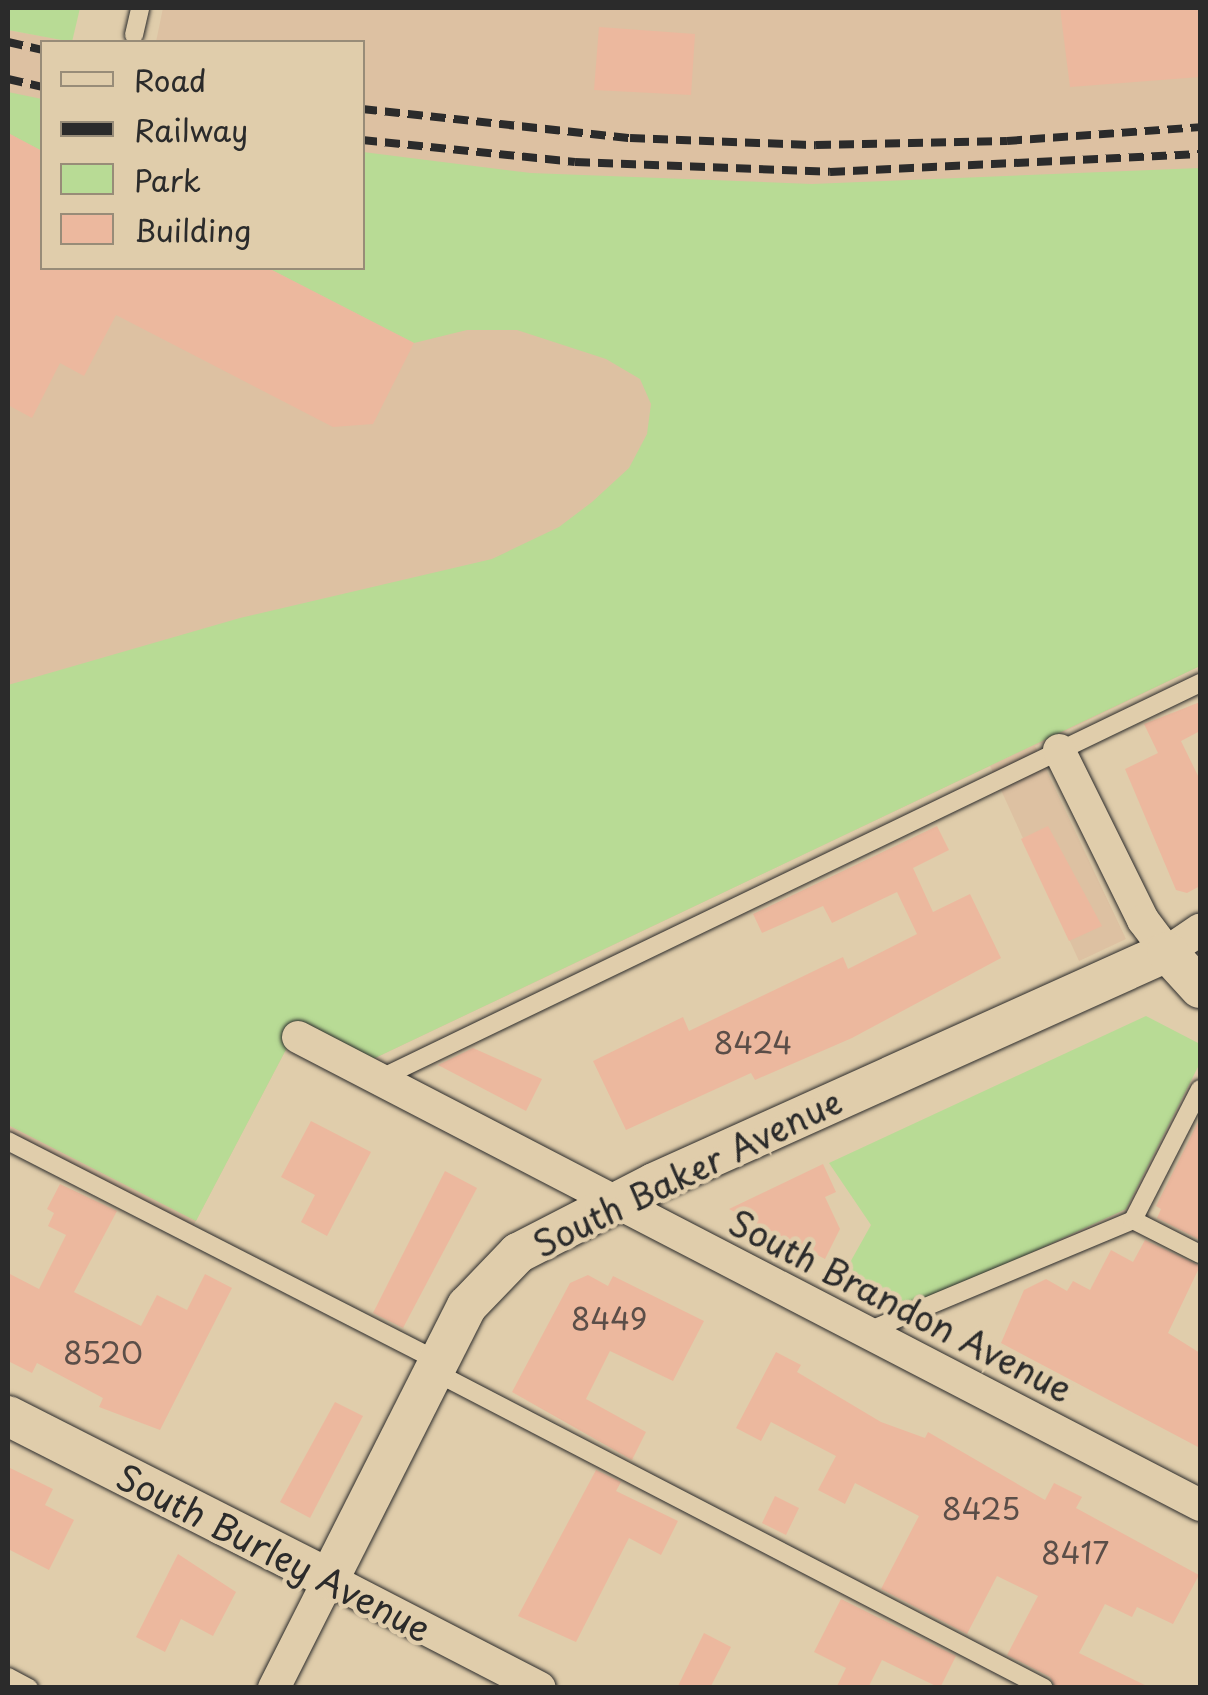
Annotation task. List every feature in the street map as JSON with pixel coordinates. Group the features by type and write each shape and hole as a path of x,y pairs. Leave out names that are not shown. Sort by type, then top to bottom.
{"street":[{"path":"1059,750 1143,920 1200,988"},
{"name":"South Baker Avenue","path":"329,1579 467,1306 500,1266 614,1201 1167,952 1200,930"},
{"name":"South Brandon Avenue","path":"298,1037 1200,1505"},
{"name":"South Burley Avenue","path":"8,1416 540,1688"},
{"path":"274,1688 329,1579"}],"lane":[{"path":"134,36 140,8"},
{"path":"378,1079 1200,683"},
{"path":"866,1332 1133,1220 1200,1089"},
{"path":"8,1141 1044,1688"},
{"path":"1133,1220 1200,1254"},
{"path":"8,1676 29,1688"}],"shaded area":[{"path":"163,8 1200,8 1200,666 1035,746 1126,939 1079,961 990,766 373,1059 301,1021 189,1234 8,1141 8,30 64,40 40,40 40,270 365,270 365,40 156,40"}],"green space":[{"path":"8,8 80,8 72,40 8,30"},
{"path":"8,92 40,99 40,150 8,133"},
{"path":"365,152 531,173 812,184 1200,168 1200,666 373,1059 301,1021 196,1221 8,1125 8,685 240,618 492,559 559,527 592,502 629,468 647,434 651,404 640,379 606,359 517,330 467,330 414,343 272,270 365,270"},
{"path":"1146,1016 1200,1044 1200,1063 1126,1209 909,1309 843,1275 871,1225 829,1163"}],"building":[{"path":"1060,8 1200,8 1200,77 1070,87"},
{"path":"599,27 695,34 691,95 594,90"},
{"path":"8,133 40,150 40,270 272,270 414,343 373,424 333,427 116,315 84,376 60,363 32,418 8,405"},
{"path":"1200,702 1200,731 1181,741 1200,780 1200,886 1187,893 1176,890 1125,769 1158,753 1144,724"},
{"path":"937,826 949,850 913,868 933,912 970,894 1001,958 852,1038 755,1080 751,1073 626,1130 593,1061 683,1017 689,1031 843,957 848,969 917,934 897,892 832,923 823,906 762,933 753,914"},
{"path":"1048,826 1102,926 1069,941 1021,839"},
{"path":"473,1048 542,1079 526,1111 438,1065"},
{"path":"1200,1118 1200,1240 1157,1218 1161,1209 1156,1206"},
{"path":"311,1121 371,1152 327,1236 301,1222 315,1195 281,1177"},
{"path":"823,1164 836,1192 825,1197 840,1229 825,1259 729,1209"},
{"path":"445,1171 477,1188 403,1328 373,1313"},
{"path":"60,1184 117,1211 74,1292 141,1326 157,1295 187,1310 205,1274 232,1288 160,1430 99,1407 103,1398 37,1363 32,1373 8,1361 8,1273 39,1289 66,1235 48,1226 54,1213 47,1209"},
{"path":"1145,1240 1200,1266 1168,1333 1200,1353 1200,1448 1001,1343 1024,1290 1046,1279 1067,1291 1073,1281 1090,1290 1111,1250 1133,1262"},
{"path":"588,1275 608,1286 613,1276 704,1321 673,1381 610,1351 586,1399 646,1432 632,1460 512,1392 570,1283"},
{"path":"776,1352 801,1365 797,1372 881,1422 925,1438 928,1432 1045,1500 1054,1483 1082,1497 1076,1508 1199,1575 1173,1624 1137,1607 1132,1617 1105,1604 1079,1653 1151,1688 1056,1688 1050,1677 1007,1655 1038,1596 997,1576 967,1634 881,1589 919,1516 855,1483 845,1504 818,1490 836,1456 771,1422 761,1441 736,1428"},
{"path":"335,1402 363,1416 310,1518 280,1502"},
{"path":"8,1467 53,1489 45,1505 74,1520 49,1570 8,1549"},
{"path":"596,1470 621,1482 616,1491 678,1521 661,1555 629,1538 576,1642 518,1616"},
{"path":"775,1496 799,1508 786,1535 762,1523"},
{"path":"178,1554 236,1592 213,1636 181,1619 165,1652 136,1637"},
{"path":"841,1599 956,1656 940,1688 882,1660 868,1688 836,1688 846,1668 814,1652"},
{"path":"704,1633 731,1647 710,1688 677,1688"}],"railway":[{"path":"8,42 40,50"},
{"path":"8,79 40,87"},
{"path":"365,109 630,138 816,145 1007,141 1200,127"},
{"path":"365,140 575,162 830,172 1200,154"}]}
